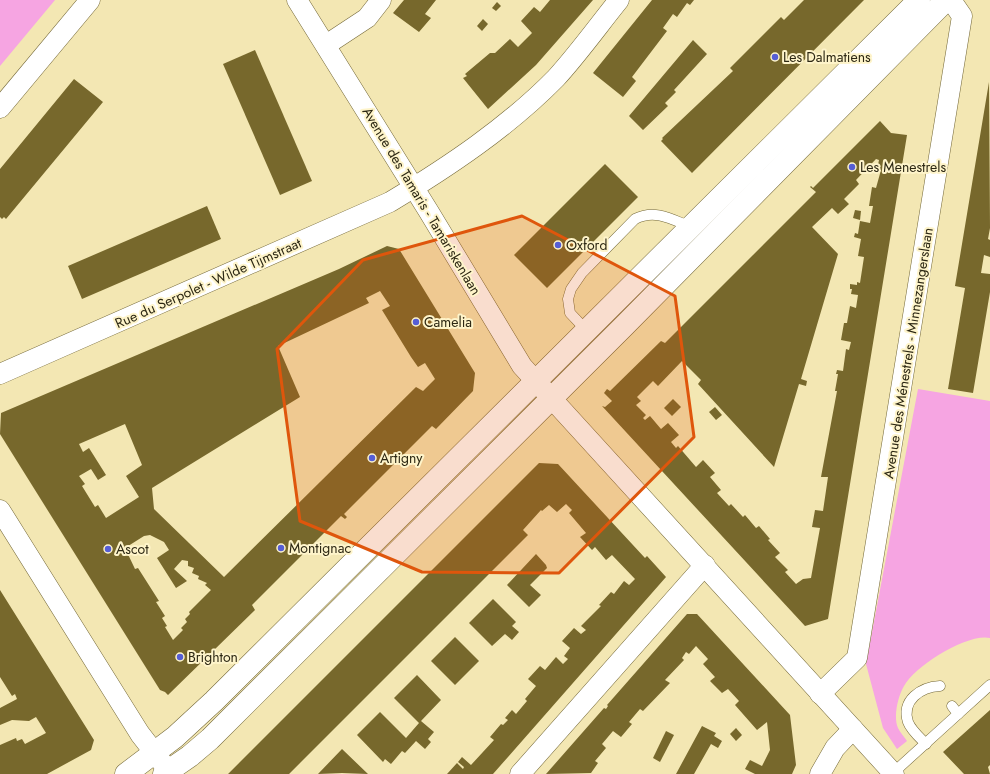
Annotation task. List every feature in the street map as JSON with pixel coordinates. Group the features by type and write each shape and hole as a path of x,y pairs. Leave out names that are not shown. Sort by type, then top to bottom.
{"street":[{"path":"0,108 90,0"},
{"name":"Avenue des Tamaris - Tamariskenlaan","path":"297,0 326,44 522,366 550,399 705,566 893,774"},
{"path":"326,44 367,18 381,0"},
{"name":"Rue du Serpolet - Wilde Tijmstraat","path":"0,374 390,202 414,188 438,173 521,110 556,78 620,0"},
{"path":"126,774 175,737 214,701 919,0"},
{"path":"0,510 140,734 155,752 168,773 210,738 550,399 946,0"},
{"name":"Avenue des Ménestrels - Minnezangerslaan","path":"820,694 856,658 962,16 951,0"},
{"path":"520,774 705,566"},
{"path":"820,774 834,748 853,730"}],"lane":[{"path":"587,331 570,313 568,299 571,289 582,273 634,219 644,214 656,214 691,227"},
{"path":"893,774 926,744 955,710 990,685"},
{"path":"926,744 912,728 908,722 906,714 908,706 916,693 932,686 940,686"}],"highlighted area":[{"path":"522,216 675,296 694,437 559,573 422,572 300,521 277,349 363,260"}],"shaded area":[{"path":"0,0 55,0 0,66"},
{"path":"918,389 990,401 990,638 980,638 968,641 942,653 919,669 910,678 902,690 896,713 898,728 907,741 897,749 883,728 866,664"}],"building":[{"path":"404,0 436,0 425,14 431,18 419,32 393,13"},
{"path":"550,0 593,0 536,65 488,109 463,78 467,76 465,74 490,53 495,53 510,39 518,47 532,33 521,21 534,7 540,12"},
{"path":"652,0 694,0 690,5 687,3 677,17 673,14 663,28 667,31 632,77 636,81 623,97 593,73"},
{"path":"804,0 864,0 692,173 661,141 663,139 662,138 733,71 730,68 781,17 784,20"},
{"path":"497,2 501,6 496,11 492,8"},
{"path":"483,19 488,24 482,31 477,26"},
{"path":"693,40 707,54 674,90 676,92 665,103 668,106 643,130 629,116"},
{"path":"255,50 312,181 280,195 223,64"},
{"path":"74,79 103,102 6,219 4,217 2,219 0,217 0,169"},
{"path":"989,82 990,228 988,239 990,240 990,257 984,255 981,273 990,274 990,292 973,393 948,389 965,288 955,286"},
{"path":"880,121 891,133 907,135 828,619 805,626 602,406 605,407 612,401 604,393 607,389 610,391 661,341 665,343 816,192 810,187 811,186 813,188","holes":["876,159 879,160 877,170 881,170 876,188 872,187 869,206 873,206 870,223 860,221 858,234 855,233 854,237 861,239 858,256 864,257 860,283 857,282 857,285 850,284 850,289 852,289 851,294 858,295 856,308 850,306 847,323 844,323 841,340 851,342 849,350 846,349 843,371 837,370 836,374 838,374 835,391 837,391 821,477 828,477 823,511 815,510 812,527 820,528 811,578 803,579 796,584 785,572 788,570 775,557 780,553 768,540 770,539 759,526 756,528 745,515 743,517 731,504 729,506 717,493 721,490 710,477 715,473 703,460 696,467 678,446 676,448 671,442 679,435 668,423 661,429 650,416 645,420 643,418 646,415 636,405 641,401 637,397 653,381 658,386 682,361 701,380 698,384 774,467 799,384 806,386 807,381 801,379 838,254 812,227 832,208 838,214 849,204 844,199 859,184 856,180"]},
{"path":"605,164 638,197 547,288 514,255"},
{"path":"207,206 221,239 82,299 68,266"},
{"path":"855,210 861,211 860,220 853,218"},
{"path":"387,246 399,249 475,373 473,391 436,429 432,426 344,514 347,517 345,519 341,516 252,605 255,610 168,695 160,690 0,434 1,413 339,269","holes":["380,291 390,306 382,310 411,357 418,367 425,363 435,379 423,391 416,387 224,577 154,509 152,488 300,397 278,346 369,303 366,298","125,424 142,465 126,476 139,497 106,518 98,505 95,507 82,486 85,484 79,476 91,469 98,480 106,475 89,448 83,452 79,444","150,535 164,542 169,550 157,558 176,588 187,581 174,569 182,560 188,561 188,566 194,568 192,573 199,576 198,579 207,583 205,585 211,590 189,612 190,614 185,619 187,622 181,628 183,630 173,640 165,627 167,626 162,618 165,616 156,602 159,601 138,568 135,569 125,548 144,536"]},
{"path":"673,399 681,407 672,416 664,408"},
{"path":"715,407 722,415 716,420 709,412"},
{"path":"539,463 558,464 645,558 647,556 666,577 493,774 447,774 457,763 463,769 464,767 458,762 462,757 471,765 494,740 490,737 501,724 503,725 508,720 505,718 512,710 516,714 527,701 525,699 536,686 528,679 540,666 545,670 556,657 563,664 568,659 564,656 570,648 562,641 574,628 581,634 586,630 581,626 601,606 599,605 611,592 614,594 624,581 629,585 635,579 612,555 606,560 595,547 592,550 580,537 586,533 569,513 572,510 566,504 557,512 549,505 542,511 541,510 523,530 528,535 289,774 228,774"},
{"path":"536,554 547,568 530,585 541,595 529,607 507,585"},
{"path":"0,590 94,740 91,750 47,774 0,774 0,745 16,738 17,741 22,739 25,744 46,733 36,717 29,721 12,720 0,725 0,708 17,699 15,694 12,696 0,677"},
{"path":"493,599 516,622 512,626 519,632 512,640 505,634 492,646 469,623"},
{"path":"687,614 697,614 790,715 796,765 792,774 755,774 745,769 750,760 762,766 770,750 767,722 757,730 735,705 739,701 728,689 722,693 710,681 715,677 703,664 708,659 696,646 689,654 686,652 682,658 684,660 665,680 670,683 643,711 640,709 629,722 632,724 621,737 613,731 602,744 606,748 595,761 598,763 591,773 546,774 604,708 606,709 608,706 607,705"},
{"path":"455,637 479,661 455,685 431,661"},
{"path":"417,675 441,700 421,721 434,732 428,739 431,742 425,749 416,741 405,753 402,751 391,764 385,759 383,762 357,735 380,712 406,738 419,723 394,698"},
{"path":"990,710 990,765 988,767 990,774 964,774 943,752"},
{"path":"702,726 716,733 714,736 722,741 718,748 711,744 694,774 676,774"},
{"path":"736,728 742,735 736,741 730,734"},
{"path":"666,731 674,735 660,762 653,758"},
{"path":"342,749 368,774 318,774"}],"place":[{"name":"Les Dalmatiens","path":"775,57"},
{"name":"Les Menestrels","path":"852,167"},
{"name":"Oxford","path":"558,245"},
{"name":"Camelia","path":"416,322"},
{"name":"Artigny","path":"372,458"},
{"name":"Montignac","path":"281,548"},
{"name":"Ascot","path":"108,549"},
{"name":"Brighton","path":"180,657"}]}
